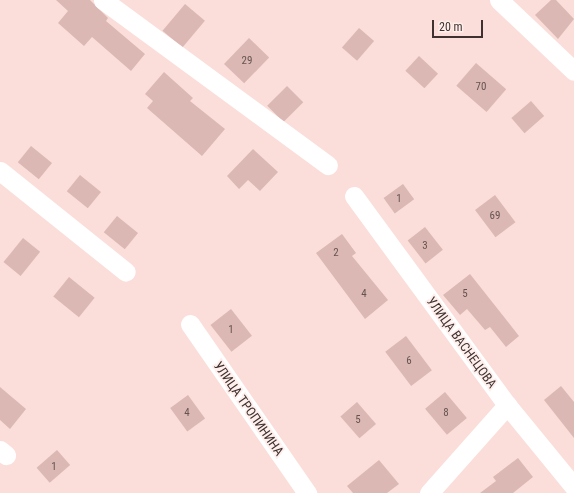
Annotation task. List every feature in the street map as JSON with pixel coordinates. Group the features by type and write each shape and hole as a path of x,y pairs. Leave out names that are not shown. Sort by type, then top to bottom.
{"street":[{"path":"103,0 328,165"},
{"path":"499,0 574,71"},
{"path":"0,171 126,272"},
{"name":"УЛИЦА ВАСНЕЦОВА","path":"354,196 507,405 574,487"},
{"name":"УЛИЦА ТРОПИНИНА","path":"190,324 307,493"},
{"path":"429,493 507,405"}],"building":[{"path":"56,0 90,0 108,18 106,21 145,54 131,71 92,37 84,46 58,23 68,11"},
{"path":"551,0 556,0 574,19 558,39 535,15"},
{"path":"185,4 205,21 182,48 163,31"},
{"path":"359,28 374,41 357,61 342,48"},
{"path":"249,38 269,57 244,83 224,64"},
{"path":"419,56 438,74 424,88 405,71"},
{"path":"476,63 506,89 487,112 456,86"},
{"path":"164,72 193,98 190,101 225,129 202,156 147,108 153,101 145,94"},
{"path":"287,86 303,102 283,122 267,106"},
{"path":"531,101 544,116 524,133 511,118"},
{"path":"31,146 52,163 39,179 18,162"},
{"path":"253,149 278,172 260,191 248,180 239,189 227,176"},
{"path":"80,175 101,192 88,208 67,191"},
{"path":"403,184 414,199 395,213 384,198"},
{"path":"495,195 515,222 495,237 475,210"},
{"path":"117,216 138,233 125,249 104,232"},
{"path":"425,227 443,250 426,263 408,241"},
{"path":"342,234 356,253 352,256 388,300 365,319 316,253"},
{"path":"23,238 40,252 21,276 3,262"},
{"path":"470,274 519,336 506,347 490,327 485,330 467,309 460,315 443,295"},
{"path":"69,277 95,298 79,317 53,296"},
{"path":"231,309 252,336 231,352 211,325"},
{"path":"406,336 432,370 411,386 385,352"},
{"path":"561,386 574,402 574,438 544,400"},
{"path":"0,387 26,409 10,429 0,420"},
{"path":"445,392 467,418 447,435 425,409"},
{"path":"188,395 205,418 187,431 170,408"},
{"path":"357,402 376,424 359,438 340,416"},
{"path":"57,450 70,465 50,483 37,468"},
{"path":"518,458 533,477 513,493 480,493 496,481 493,477"},
{"path":"379,460 399,484 387,493 353,493 347,486"}]}
